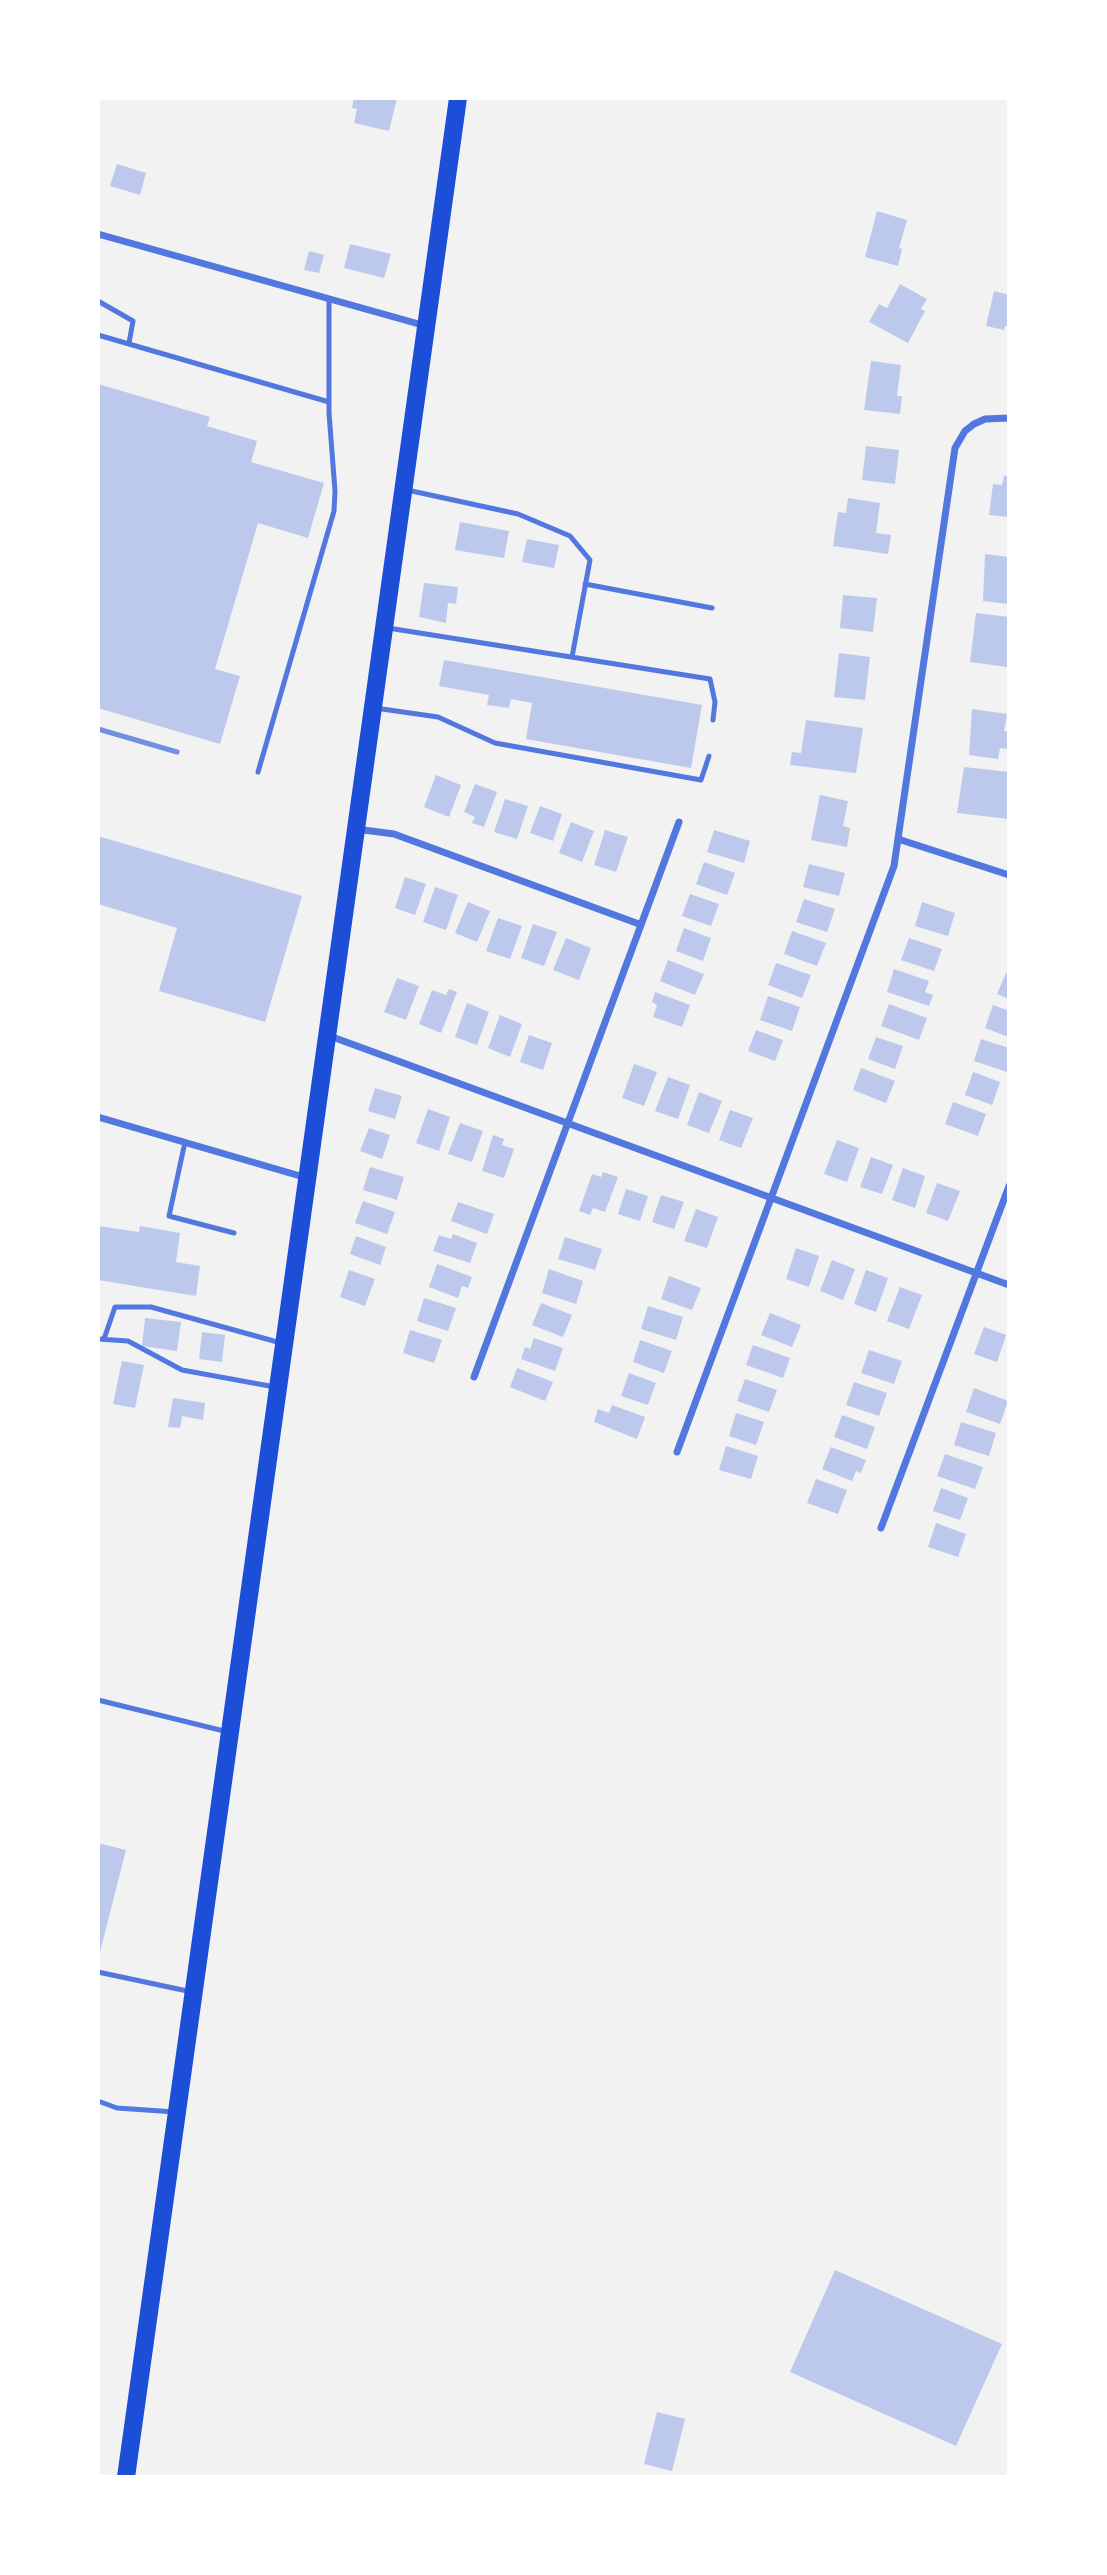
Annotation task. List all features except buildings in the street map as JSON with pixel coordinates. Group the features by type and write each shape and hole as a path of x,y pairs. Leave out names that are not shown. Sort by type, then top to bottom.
{"main road":[{"path":"125,2477 195,1993 458,98"}],"street":[{"path":"98,234 426,326"},
{"path":"677,1452 894,866 951,460 959,438 974,424 985,419 1009,418"},
{"path":"474,1377 639,924 679,822"},
{"path":"356,829 394,834 639,924"},
{"path":"898,839 1009,875"},
{"path":"327,1035 1009,1285"},
{"path":"98,1117 307,1178"},
{"path":"881,1528 1009,1186"}],"lane":[{"path":"258,772 334,510 328,299"},
{"path":"98,301 133,321 129,343"},
{"path":"98,335 329,402"},
{"path":"404,489 518,514 570,536 590,560 572,657"},
{"path":"585,584 712,608"},
{"path":"384,627 710,679 715,702 713,720"},
{"path":"373,707 438,717 495,743 701,780 709,756"},
{"path":"185,1142 169,1216 233,1233"},
{"path":"278,1387 182,1370 128,1341 101,1339 114,1307 151,1307 284,1344"},
{"path":"98,1700 231,1732"},
{"path":"98,1972 195,1993"},
{"path":"98,2101 117,2108 178,2113"}],"railway":[{"path":"98,729 177,752"}]}
